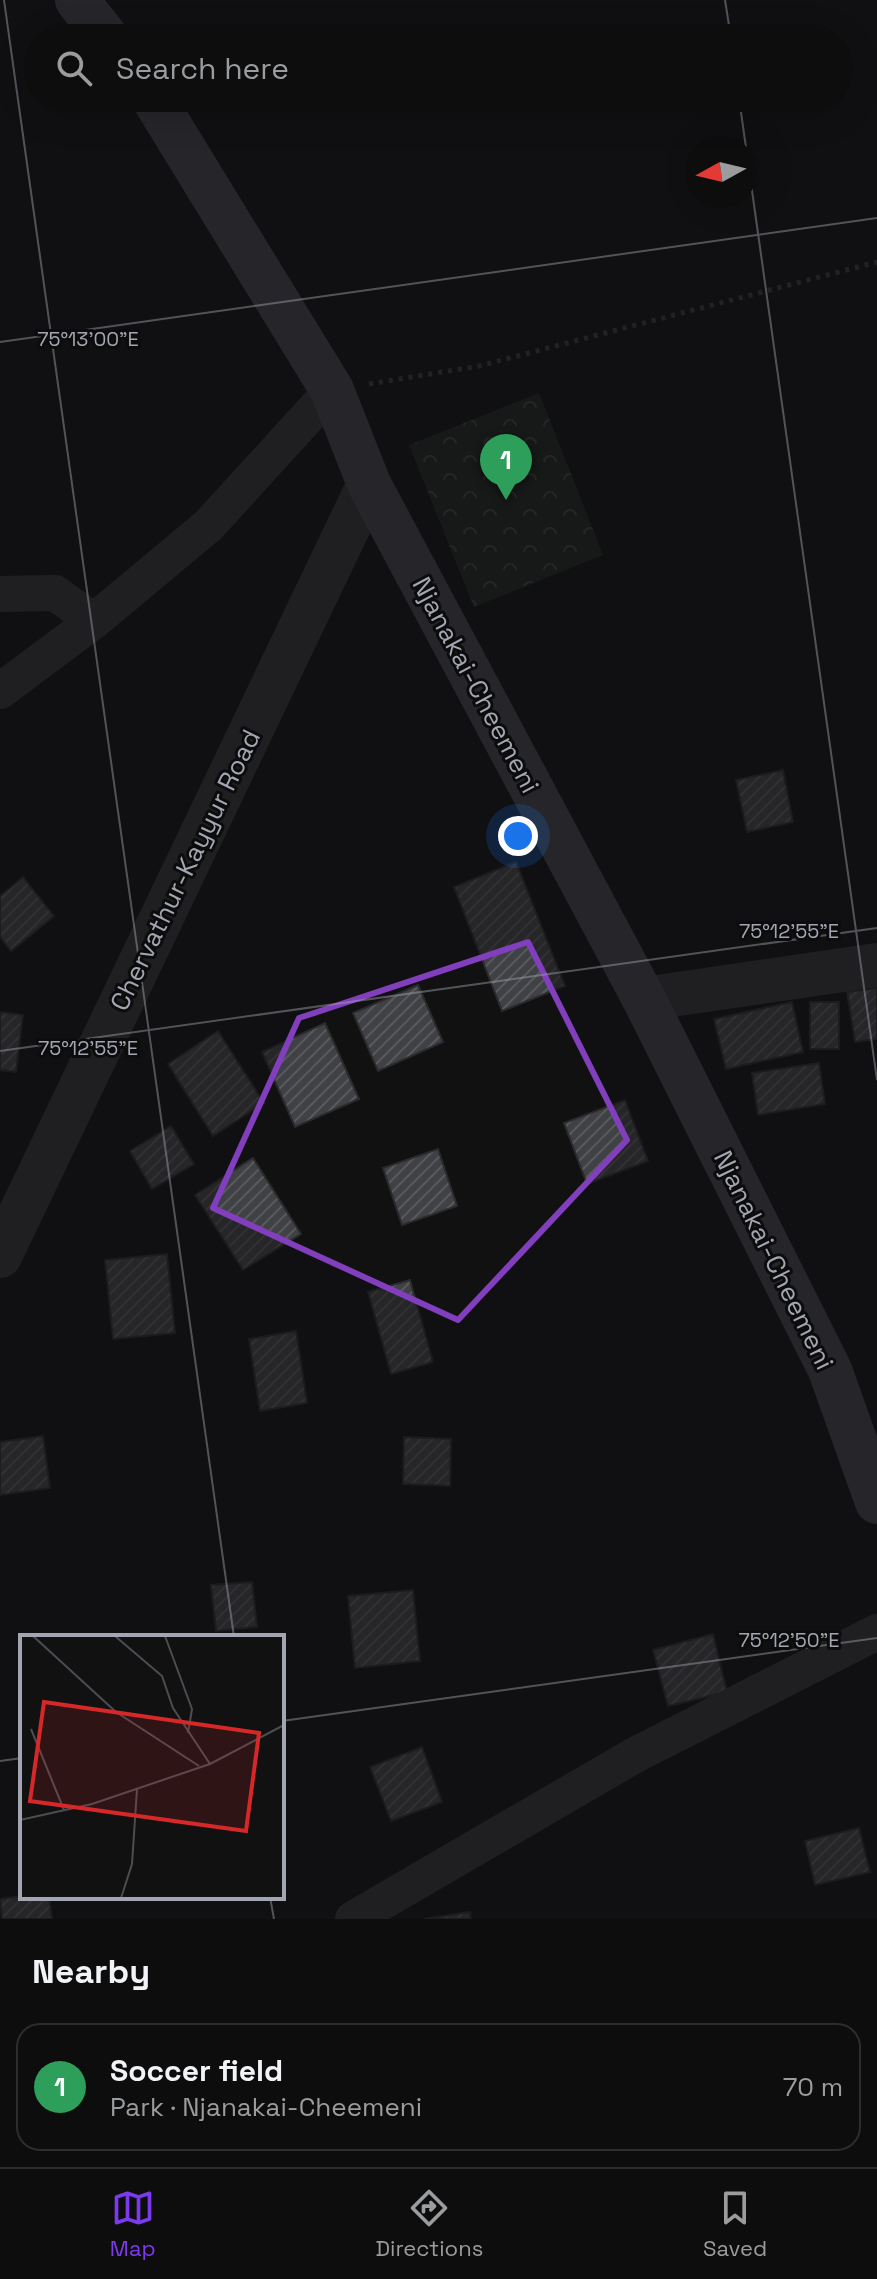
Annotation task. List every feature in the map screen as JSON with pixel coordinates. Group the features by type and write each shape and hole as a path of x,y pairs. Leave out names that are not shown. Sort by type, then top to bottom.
{"main road":[{"path":"77,0 96,24"},
{"name":"Njanakai-Cheemeni","path":"162,112 332,390 369,484 644,999 830,1370 877,1502"}],"street":[{"path":"0,691 94,621 209,525 332,390"},
{"name":"Chervathur-Kayyur Road","path":"0,1256 369,484"},
{"path":"0,594 55,593 94,621"},
{"path":"644,999 877,965"},
{"path":"353,1919 635,1755 877,1632"}],"path":[{"path":"332,390 479,366 877,262"}],"highlighted area":[{"path":"528,942 627,1140 458,1320 213,1208 299,1018"}],"green space":[{"path":"539,393 603,555 474,607 409,445"}],"building":[{"path":"783,770 793,822 747,832 736,780"},
{"path":"516,862 565,986 502,1011 454,887"},
{"path":"23,877 54,916 11,951 0,937 0,896"},
{"path":"418,985 443,1042 378,1071 353,1013"},
{"path":"877,988 877,1039 855,1042 847,992"},
{"path":"792,1002 803,1052 726,1069 714,1019"},
{"path":"810,1002 839,1002 839,1049 810,1049"},
{"path":"0,1012 23,1015 16,1072 0,1070"},
{"path":"325,1023 359,1099 295,1127 262,1052"},
{"path":"218,1031 264,1103 213,1136 168,1064"},
{"path":"819,1063 825,1104 758,1115 752,1073"},
{"path":"625,1100 648,1161 587,1184 564,1123"},
{"path":"171,1126 194,1164 152,1189 130,1151"},
{"path":"438,1149 457,1206 402,1225 383,1168"},
{"path":"253,1158 301,1234 243,1270 195,1195"},
{"path":"167,1254 175,1333 113,1339 105,1260"},
{"path":"410,1280 433,1362 391,1374 368,1292"},
{"path":"296,1331 307,1403 260,1411 249,1339"},
{"path":"43,1436 50,1488 0,1495 0,1442"},
{"path":"404,1437 451,1439 450,1486 403,1484"},
{"path":"252,1582 257,1627 216,1631 211,1585"},
{"path":"413,1590 420,1661 355,1668 348,1596"},
{"path":"713,1634 727,1692 668,1706 653,1650"},
{"path":"422,1747 442,1802 391,1821 370,1767"},
{"path":"859,1828 870,1872 815,1885 805,1841"},
{"path":"20,1896 20,1899 49,1899 52,1919 2,1919 0,1899"},
{"path":"470,1912 471,1919 424,1919"}],"place":[{"name":"Soccer field","path":"506,500"}]}
